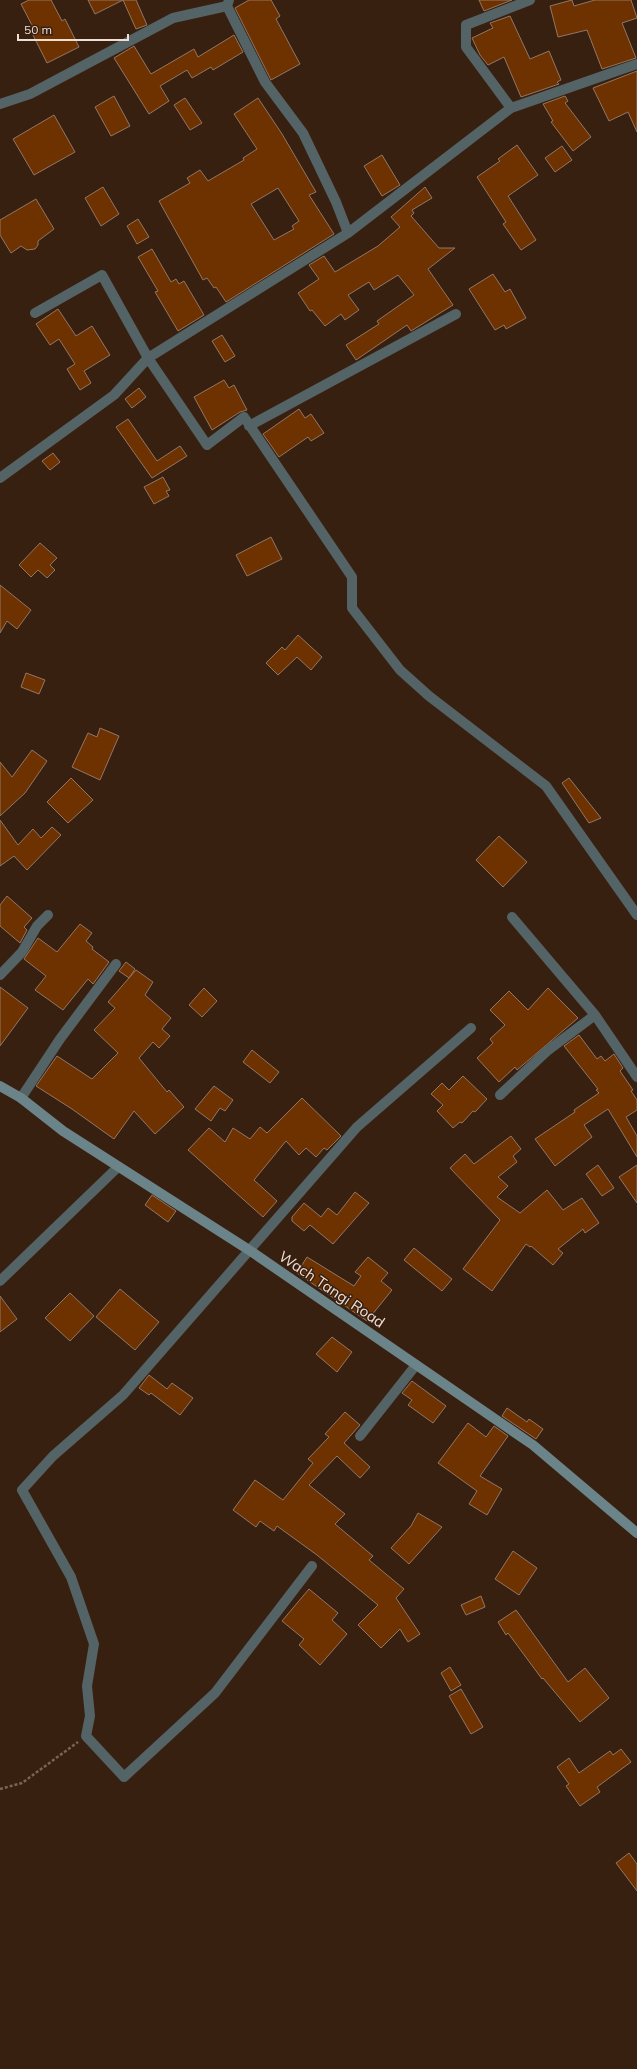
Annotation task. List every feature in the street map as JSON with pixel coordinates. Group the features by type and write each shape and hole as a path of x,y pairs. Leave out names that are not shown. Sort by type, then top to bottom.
{"main road":[{"name":"Wach Tangi Road","path":"0,1086 21,1098 63,1131 249,1250 533,1446 637,1533"}],"street":[{"path":"510,108 466,47 466,25 530,0"},
{"path":"0,104 30,94 173,18 228,3 265,82 303,133 336,202 348,233"},
{"path":"0,478 114,395 148,358 348,233 510,108 637,64"},
{"path":"35,313 102,275 148,358 207,445 244,418 352,577 352,608 400,670 429,696 546,786 637,915"},
{"path":"249,426 456,314"},
{"path":"0,975 22,952 37,926 48,915"},
{"path":"512,917 595,1015 637,1077"},
{"path":"21,1098 60,1039 116,964"},
{"path":"500,1095 547,1051 595,1015"},
{"path":"312,1566 215,1693 124,1777 86,1736 90,1716 87,1686 94,1644 71,1577 22,1490 53,1456 124,1395 357,1127 471,1028"},
{"path":"0,1281 118,1167"},
{"path":"360,1436 416,1365"}],"path":[{"path":"0,1788 22,1783 86,1736"}],"building":[{"path":"29,0 51,0 62,21 65,19 79,47 47,63 33,35 36,33 21,4"},
{"path":"88,0 123,0 95,14"},
{"path":"123,0 136,0 147,25 136,29"},
{"path":"249,0 271,0 280,16 276,19 300,64 271,80 235,8"},
{"path":"479,0 512,0 484,11"},
{"path":"572,0 574,6 595,0 631,0 637,18 622,23 636,58 602,69 587,30 558,37 550,6"},
{"path":"510,16 530,59 549,51 561,80 557,82 559,84 521,97 504,57 488,65 480,55 472,38 493,28 490,23"},
{"path":"234,35 243,52 213,70 211,67 192,78 187,70 160,86 169,101 149,114 114,58 134,46 151,74 194,49 198,57"},
{"path":"637,71 637,132 628,112 609,121 593,88"},
{"path":"114,96 130,126 111,136 95,107"},
{"path":"565,96 568,101 565,103 591,137 573,151 551,122 553,121 543,104"},
{"path":"185,98 202,123 190,130 174,105"},
{"path":"258,98 282,134 316,192 309,195 334,234 226,302 216,287 214,288 207,278 203,280 159,201 190,183 187,178 200,170 208,181 244,160 243,158 257,149 234,114","holes":["278,188 299,221 292,226 294,229 274,240 251,204"]},
{"path":"54,115 75,152 34,175 13,139"},
{"path":"517,145 538,175 508,196 536,240 521,250 503,224 506,222 477,177 500,161 498,159"},
{"path":"562,146 572,160 555,172 545,158"},
{"path":"382,155 400,185 382,196 364,166"},
{"path":"103,187 119,214 101,226 85,198"},
{"path":"425,187 432,198 412,210 414,213 411,216 439,248 455,248 428,269 453,305 411,331 407,325 356,360 346,345 379,324 377,321 414,295 398,275 374,290 369,282 348,295 359,310 345,320 341,314 325,326 312,310 310,311 298,293 319,279 309,265 324,256 335,272 378,246 400,227 391,217"},
{"path":"36,199 54,229 38,241 38,245 35,249 27,250 21,246 11,253 0,235 0,220"},
{"path":"138,219 149,237 137,244 127,226"},
{"path":"152,249 171,282 176,279 179,284 184,281 204,315 178,331 155,292 158,291 138,257"},
{"path":"493,274 505,292 510,289 526,318 506,329 504,325 495,330 469,289"},
{"path":"58,309 76,336 92,326 110,355 84,371 91,383 80,390 67,369 75,364 59,339 50,345 36,324"},
{"path":"222,335 235,356 225,362 212,341"},
{"path":"224,380 229,388 234,385 247,410 240,412 212,430 194,397"},
{"path":"139,388 146,397 132,408 125,399"},
{"path":"299,409 305,418 311,414 324,433 311,441 308,437 279,457 263,434"},
{"path":"128,419 157,461 180,446 187,456 152,478 116,427"},
{"path":"53,453 60,462 50,470 42,461"},
{"path":"163,477 170,490 166,491 169,496 154,504 144,487"},
{"path":"271,537 282,559 247,576 236,555"},
{"path":"40,543 57,558 50,565 55,570 47,578 38,570 31,577 19,565"},
{"path":"0,585 31,610 17,629 7,621 0,633"},
{"path":"298,635 322,657 311,670 297,657 278,675 266,663 282,647 285,650"},
{"path":"26,673 45,680 39,694 21,687"},
{"path":"100,728 119,736 100,780 72,767 88,733 97,737"},
{"path":"32,750 47,761 25,793 0,816 0,762 12,777"},
{"path":"71,778 93,800 68,823 47,802"},
{"path":"569,778 601,818 589,823 562,783"},
{"path":"0,820 18,845 33,829 41,838 52,827 61,835 27,870 14,856 0,866"},
{"path":"499,836 527,862 503,887 476,860"},
{"path":"7,896 32,918 24,927 27,930 20,943 0,926 0,905"},
{"path":"80,924 92,933 86,941 93,947 92,949 109,962 93,984 88,979 63,1010 35,990 46,976 24,959 38,938 57,952"},
{"path":"126,962 135,969 129,978 119,971"},
{"path":"136,970 153,982 145,995 171,1018 162,1029 170,1036 159,1048 153,1042 139,1058 167,1092 169,1090 184,1107 155,1134 134,1111 114,1139 72,1109 36,1086 57,1056 92,1079 118,1053 94,1030 115,1008 108,1002"},
{"path":"0,987 28,1008 0,1046"},
{"path":"204,988 217,1001 202,1017 189,1005"},
{"path":"548,988 578,1018 517,1070 515,1067 499,1082 477,1058 493,1043 490,1039 505,1025 490,1010 509,991 528,1010"},
{"path":"579,1035 597,1059 601,1056 605,1061 614,1054 623,1068 620,1071 633,1090 631,1091 637,1100 637,1110 626,1117 637,1136 637,1157 608,1109 584,1125 592,1137 555,1166 535,1139 575,1112 574,1110 599,1093 596,1090 598,1089 564,1046"},
{"path":"252,1050 279,1072 270,1083 243,1062"},
{"path":"463,1076 487,1099 475,1112 473,1111 462,1123 460,1122 453,1128 437,1111 443,1105 431,1094 442,1083 449,1090"},
{"path":"214,1086 233,1100 225,1111 220,1108 211,1121 195,1109"},
{"path":"302,1098 341,1136 327,1150 324,1148 316,1157 306,1148 299,1155 286,1141 254,1180 277,1201 263,1217 188,1150 209,1128 225,1142 233,1128 250,1139 260,1127 267,1133"},
{"path":"511,1136 521,1149 513,1156 517,1162 498,1177 508,1186 497,1197 520,1213 547,1190 563,1210 582,1198 599,1223 585,1233 583,1229 558,1249 563,1253 553,1265 531,1246 530,1247 526,1244 492,1291 463,1269 500,1220 450,1168 465,1154 474,1164"},
{"path":"598,1165 614,1188 602,1196 586,1174"},
{"path":"637,1165 637,1203 619,1177"},
{"path":"355,1192 369,1203 333,1244 310,1225 304,1231 292,1221 292,1217 304,1203 321,1217 328,1208 337,1215"},
{"path":"152,1195 176,1211 168,1222 145,1205"},
{"path":"414,1248 452,1279 442,1291 404,1260"},
{"path":"307,1257 354,1286 361,1276 355,1272 368,1257 388,1273 381,1281 392,1290 367,1321 297,1273"},
{"path":"120,1289 159,1322 135,1350 96,1317"},
{"path":"70,1293 94,1316 70,1341 45,1318"},
{"path":"0,1296 17,1319 0,1332"},
{"path":"332,1337 352,1352 337,1372 316,1354"},
{"path":"149,1375 167,1389 172,1383 193,1398 180,1415 151,1393 149,1395 139,1388"},
{"path":"412,1381 446,1406 433,1423 408,1405 412,1400 402,1393"},
{"path":"507,1408 527,1422 529,1419 543,1429 536,1439 502,1416"},
{"path":"345,1412 360,1425 344,1443 370,1467 360,1478 337,1456 309,1485 345,1514 335,1524 373,1556 369,1560 404,1589 396,1598 420,1634 408,1642 400,1629 381,1648 358,1625 378,1605 317,1555 277,1526 274,1531 260,1521 256,1527 233,1510 255,1480 283,1500 313,1463 308,1459 329,1437 325,1434"},
{"path":"468,1423 486,1437 494,1426 508,1436 480,1476 502,1489 487,1515 469,1504 477,1491 438,1463"},
{"path":"418,1513 442,1527 409,1564 391,1548 411,1526"},
{"path":"513,1551 537,1568 519,1595 495,1579"},
{"path":"309,1589 338,1613 332,1620 347,1634 320,1665 299,1645 304,1639 282,1621"},
{"path":"481,1596 485,1607 466,1615 461,1605"},
{"path":"516,1610 568,1682 585,1668 609,1698 580,1722 543,1678 542,1679 508,1633 506,1635 498,1622"},
{"path":"450,1667 461,1685 451,1691 441,1673"},
{"path":"461,1689 483,1727 471,1734 449,1696"},
{"path":"621,1749 631,1762 597,1787 600,1792 580,1806 566,1786 569,1784 557,1767 569,1758 579,1773 610,1751 613,1755"},
{"path":"629,1853 637,1864 637,1891 616,1863"}]}
